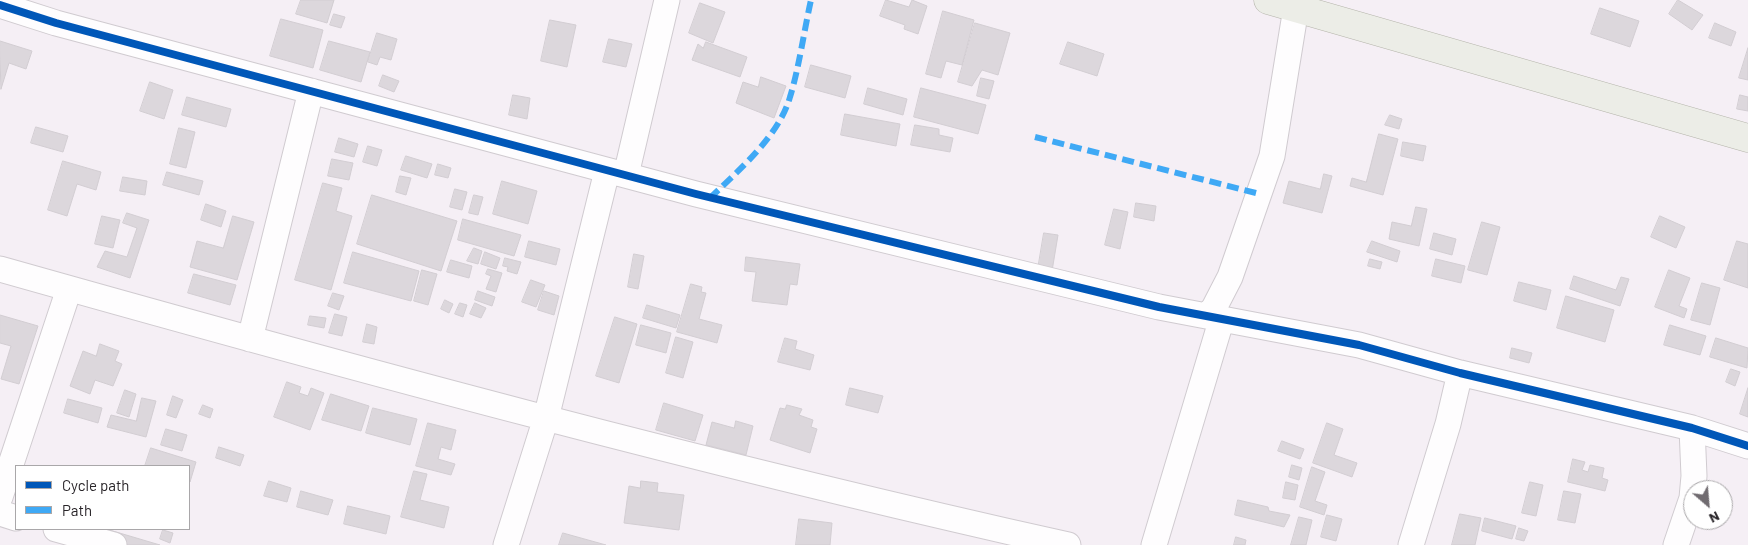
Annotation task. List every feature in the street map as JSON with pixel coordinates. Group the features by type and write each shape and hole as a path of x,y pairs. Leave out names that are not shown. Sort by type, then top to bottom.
{"main road":[{"path":"1268,0 1306,7 1748,138"}],"street":[{"path":"506,545 546,418 668,0"},
{"path":"0,5 56,23 616,173 1149,305 1359,345 1460,373 1692,428 1748,446"},
{"path":"1154,545 1215,317 1214,308 1230,277 1272,156 1306,7"},
{"path":"250,339 310,91"},
{"path":"0,269 250,339 546,418 917,511 1068,545"},
{"path":"0,497 70,289"},
{"path":"1411,545 1448,424 1460,373"},
{"path":"1676,545 1692,498 1694,476 1692,428"},
{"path":"0,513 15,518"},
{"path":"60,530 114,545"}],"building":[{"path":"301,0 334,0 327,23 296,14"},
{"path":"886,0 909,7 912,0 927,6 918,34 904,29 905,25 880,16"},
{"path":"1678,0 1703,15 1692,30 1669,14"},
{"path":"700,3 725,12 713,43 689,33"},
{"path":"1600,8 1639,21 1630,47 1591,34"},
{"path":"943,11 974,20 962,65 946,61 941,78 926,74"},
{"path":"334,14 345,17 341,28 330,25"},
{"path":"281,19 323,30 313,68 270,56"},
{"path":"550,20 576,25 567,67 541,61"},
{"path":"975,23 1010,33 998,75 982,70 972,86 958,82"},
{"path":"1715,23 1736,32 1731,46 1709,38"},
{"path":"377,33 397,39 391,60 380,57 377,65 368,62"},
{"path":"609,39 632,44 626,67 603,62"},
{"path":"0,41 32,51 26,69 9,63 1,89"},
{"path":"329,41 370,52 361,82 320,70"},
{"path":"706,42 747,57 740,77 692,60 698,44 703,48"},
{"path":"1068,42 1104,54 1097,76 1060,64"},
{"path":"1748,48 1748,80 1739,78"},
{"path":"811,65 851,76 845,98 805,87"},
{"path":"383,75 399,81 394,92 379,86"},
{"path":"761,77 786,86 774,118 736,103 743,82 758,87"},
{"path":"981,78 994,81 989,99 977,96"},
{"path":"150,82 173,90 164,119 140,111"},
{"path":"868,88 907,99 903,115 864,104"},
{"path":"921,88 986,105 978,134 914,117"},
{"path":"513,95 530,98 527,119 509,115"},
{"path":"1740,95 1748,97 1748,111 1737,109"},
{"path":"187,97 231,109 226,127 182,115"},
{"path":"845,114 900,124 896,146 841,135"},
{"path":"1390,115 1402,119 1399,129 1385,125"},
{"path":"915,125 939,129 939,135 953,138 950,152 911,145"},
{"path":"36,127 68,136 63,152 31,143"},
{"path":"179,128 195,132 186,168 170,164"},
{"path":"1379,134 1398,139 1383,195 1350,186 1352,178 1366,182"},
{"path":"339,138 358,144 354,157 335,152"},
{"path":"1403,142 1426,146 1423,161 1401,156"},
{"path":"368,146 382,150 377,166 363,162"},
{"path":"406,156 432,164 427,178 401,170"},
{"path":"332,159 353,163 349,180 328,176"},
{"path":"63,161 101,172 96,190 77,184 67,216 48,210"},
{"path":"438,164 451,168 448,178 435,175"},
{"path":"167,172 203,181 199,195 163,185"},
{"path":"1324,174 1332,176 1322,213 1283,203 1289,181 1320,189"},
{"path":"400,176 411,178 406,195 396,192"},
{"path":"123,177 147,181 145,195 120,191"},
{"path":"502,181 537,191 528,224 493,214"},
{"path":"323,183 342,188 336,211 352,216 331,290 295,280"},
{"path":"455,189 467,192 462,210 450,207"},
{"path":"372,195 457,221 441,271 357,244"},
{"path":"474,195 483,197 478,215 469,213"},
{"path":"1136,203 1156,206 1154,221 1134,217"},
{"path":"206,204 226,211 221,227 201,220"},
{"path":"1416,207 1427,209 1419,246 1389,239 1392,222 1411,226"},
{"path":"1114,209 1128,212 1120,249 1105,245"},
{"path":"127,213 149,220 130,278 97,267 105,251 127,257 137,228 123,223"},
{"path":"102,216 120,220 113,248 95,244"},
{"path":"233,216 254,222 237,280 190,267 197,241 223,248"},
{"path":"1660,216 1685,227 1676,248 1651,237"},
{"path":"463,219 521,235 514,256 458,240"},
{"path":"1482,222 1500,227 1487,275 1468,270"},
{"path":"1044,233 1058,235 1052,271 1038,269"},
{"path":"1434,233 1456,239 1452,255 1430,249"},
{"path":"529,241 560,249 556,265 525,257"},
{"path":"1372,241 1400,251 1397,262 1367,252"},
{"path":"1737,241 1748,244 1748,288 1724,280"},
{"path":"474,248 482,251 478,264 467,261"},
{"path":"353,252 419,271 411,301 344,283"},
{"path":"485,252 500,258 496,269 481,264"},
{"path":"634,254 644,256 638,289 628,287"},
{"path":"746,257 800,264 797,285 790,284 787,305 752,301 756,272 745,271"},
{"path":"505,258 521,262 517,274 507,271 508,267 503,266"},
{"path":"1370,259 1382,262 1380,269 1368,266"},
{"path":"1436,259 1465,266 1461,283 1432,276"},
{"path":"451,260 472,266 469,278 447,272"},
{"path":"488,269 502,273 496,292 486,289 491,276 486,274"},
{"path":"422,270 437,274 428,305 414,301"},
{"path":"1669,270 1690,278 1679,306 1687,309 1684,318 1655,307"},
{"path":"194,274 236,285 230,305 188,293"},
{"path":"1574,276 1616,290 1621,277 1629,279 1620,306 1570,289"},
{"path":"531,280 545,285 536,307 522,302"},
{"path":"1519,282 1551,290 1546,310 1514,301"},
{"path":"1702,283 1720,288 1710,325 1691,320"},
{"path":"691,284 702,287 701,292 706,293 699,319 722,325 717,343 677,332"},
{"path":"478,291 495,297 492,306 475,300"},
{"path":"544,291 559,296 554,315 538,310"},
{"path":"333,293 344,296 339,310 328,306"},
{"path":"1566,296 1614,310 1605,342 1557,328"},
{"path":"445,300 453,304 449,313 441,309"},
{"path":"460,303 467,305 463,317 455,314"},
{"path":"475,303 486,308 481,318 470,314"},
{"path":"647,305 680,315 676,328 643,318"},
{"path":"335,314 347,317 342,336 329,333"},
{"path":"0,315 38,326 19,384 1,379 11,346 0,343"},
{"path":"310,316 326,318 324,328 308,325"},
{"path":"615,317 637,324 619,383 596,376"},
{"path":"367,324 377,327 374,344 363,342"},
{"path":"641,325 671,333 666,353 636,345"},
{"path":"1670,325 1706,336 1700,355 1664,345"},
{"path":"676,337 693,342 683,378 666,373"},
{"path":"785,338 797,341 795,349 814,355 810,370 778,362"},
{"path":"1716,338 1748,348 1747,368 1710,357"},
{"path":"100,344 119,351 115,361 122,364 113,386 95,380 90,394 70,386 83,351 96,356"},
{"path":"1512,348 1532,353 1529,363 1510,358"},
{"path":"1731,369 1740,372 1735,386 1726,382"},
{"path":"287,382 301,387 299,393 308,396 311,388 324,393 310,430 274,417"},
{"path":"850,388 883,396 878,413 846,405"},
{"path":"1748,388 1748,417 1740,414"},
{"path":"125,390 136,394 129,417 117,413"},
{"path":"331,394 369,406 361,431 322,420"},
{"path":"173,396 183,400 176,418 167,415"},
{"path":"142,398 156,401 146,437 107,427 111,415 136,421"},
{"path":"68,399 102,408 98,423 64,413"},
{"path":"664,403 703,415 695,441 656,430"},
{"path":"203,405 213,409 210,418 199,414"},
{"path":"787,405 802,409 799,415 813,420 811,427 817,429 810,453 770,440 780,408 785,409"},
{"path":"373,408 417,419 410,445 366,433"},
{"path":"736,421 753,426 746,455 706,445 712,422 734,428"},
{"path":"428,423 456,430 451,450 441,447 438,459 455,464 451,475 416,466"},
{"path":"1327,423 1343,429 1334,455 1357,463 1352,477 1313,463"},
{"path":"166,429 187,435 182,451 161,445"},
{"path":"1282,441 1304,449 1300,459 1278,451"},
{"path":"219,447 244,455 240,466 216,458"},
{"path":"151,448 196,462 190,482 190,465 145,465"},
{"path":"1573,459 1585,462 1582,470 1588,472 1590,465 1604,468 1602,478 1608,480 1605,491 1568,482"},
{"path":"1292,465 1302,468 1299,480 1289,477"},
{"path":"1312,467 1325,472 1315,501 1327,505 1324,515 1300,507"},
{"path":"414,471 427,474 420,500 449,507 444,528 401,517"},
{"path":"269,481 291,488 287,502 264,496"},
{"path":"641,481 658,483 657,492 684,495 679,530 624,523 629,486 640,488"},
{"path":"1286,482 1298,485 1295,500 1283,498"},
{"path":"1530,482 1543,485 1536,516 1522,513"},
{"path":"301,491 333,500 328,515 297,507"},
{"path":"1564,491 1581,494 1575,523 1558,520"},
{"path":"1238,500 1268,507 1269,511 1290,515 1284,527 1235,515"},
{"path":"348,506 390,516 386,534 344,524"},
{"path":"1460,514 1481,518 1475,545 1452,545"},
{"path":"1327,515 1342,519 1336,541 1321,537"},
{"path":"1299,517 1312,520 1306,545 1291,545"},
{"path":"1485,518 1516,526 1512,539 1482,531"},
{"path":"799,519 832,523 830,545 796,545"},
{"path":"1519,528 1528,531 1524,541 1516,539"},
{"path":"103,530 109,530 160,545 124,545 100,538"},
{"path":"163,530 173,533 170,543 160,539"},
{"path":"563,533 606,545 559,545"},
{"path":"1236,537 1246,540 1245,545 1234,545"}],"marked path":[{"path":"710,198 757,152 768,139 785,111 796,74 811,0"},
{"path":"1035,137 1260,194"}],"cycle path":[{"path":"0,5 56,23 696,194 1159,307 1359,345 1460,373 1692,428 1748,446"}]}
